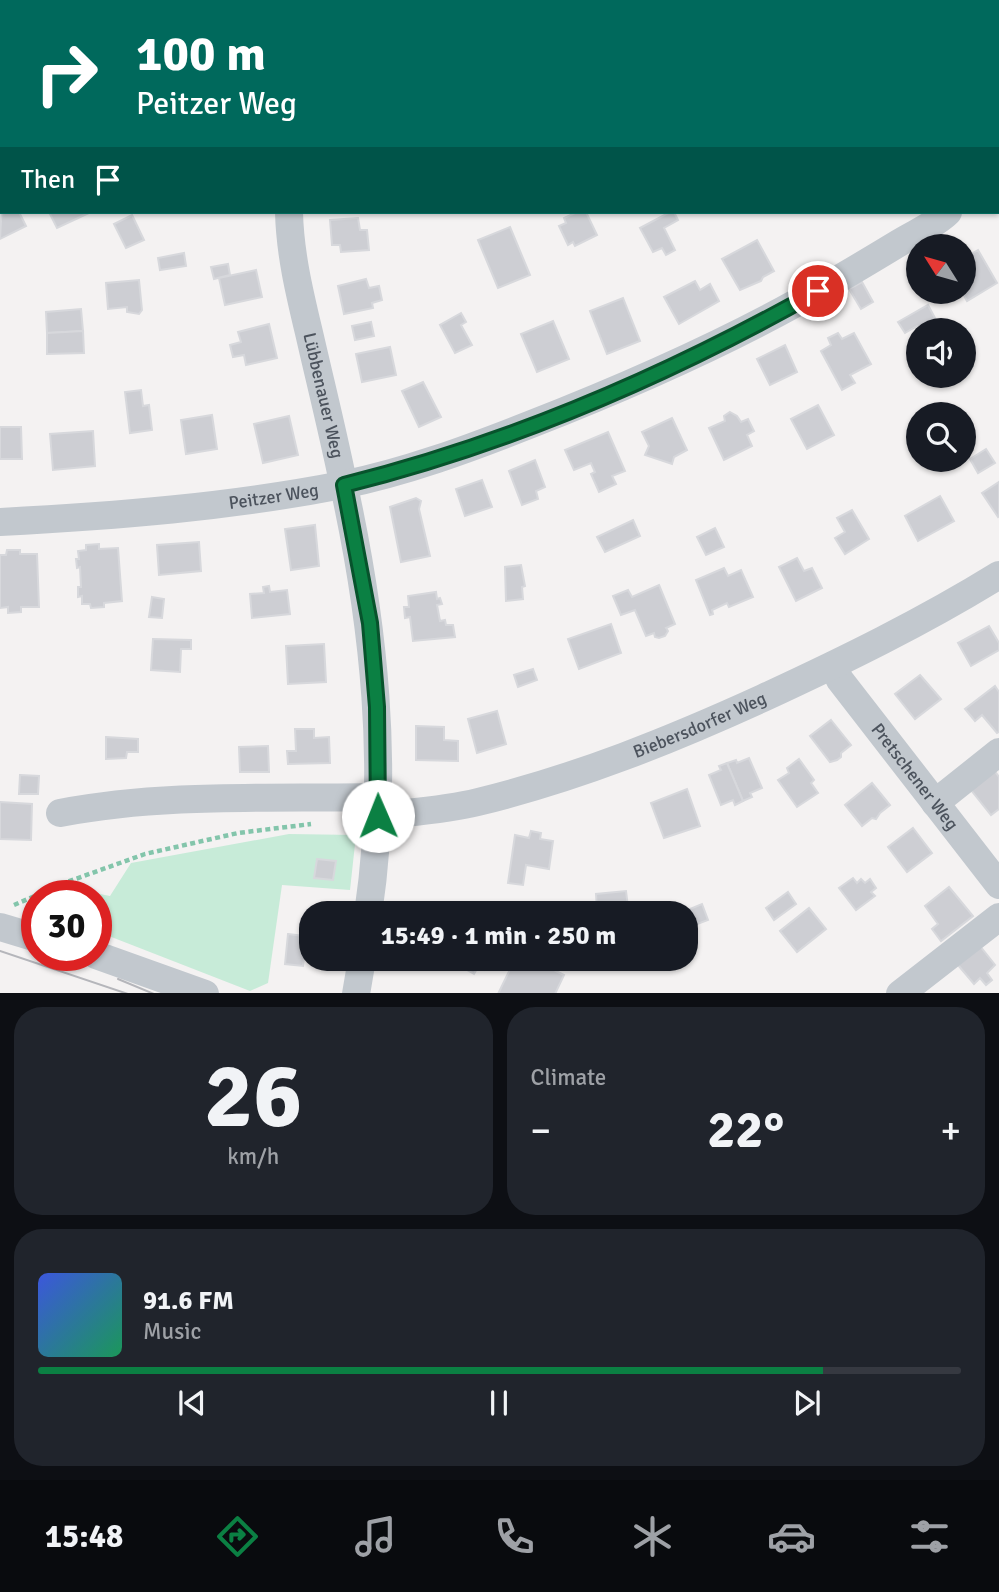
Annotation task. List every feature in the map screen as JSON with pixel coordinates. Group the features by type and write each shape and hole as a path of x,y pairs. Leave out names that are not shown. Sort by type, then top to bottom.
{"street":[{"name":"Lübbenauer Weg","path":"289,214 293,264 344,485 370,623 377,707 378,807 369,901"},
{"name":"Peitzer Weg","path":"0,522 184,509 344,485 404,470 490,441 686,360 818,291 945,214"},
{"name":"Biebersdorfer Weg","path":"60,813 100,806 190,800 378,807 475,803 608,763 715,720 833,666 999,575"},
{"name":"Pretschener Weg","path":"833,666 840,680 999,886"},
{"path":"935,803 999,752"},
{"path":"900,993 999,917"},
{"path":"2,927 21,933"},
{"path":"112,961 205,993"},
{"path":"356,993 360,971"}],"path":[{"path":"2,927 8,908 134,857 238,834 323,823"}],"green space":[{"path":"289,834 356,835 350,890 282,885 268,983 250,991 112,937 112,893 131,863"}],"building":[{"path":"1,214 20,214 26,226 0,239"},
{"path":"50,214 87,214 57,228"},
{"path":"573,214 587,214 597,235 575,246 573,242 568,245 559,226 566,223 564,218"},
{"path":"666,214 675,214 678,220 664,228 675,250 666,255 662,248 653,252 640,228"},
{"path":"132,215 144,240 126,248 114,224"},
{"path":"358,218 360,230 367,230 369,250 341,252 340,245 332,245 330,220"},
{"path":"510,227 530,275 498,288 478,240"},
{"path":"757,240 774,271 761,281 740,290 722,259"},
{"path":"978,250 997,283 976,296"},
{"path":"184,253 186,266 160,270 158,258"},
{"path":"228,264 230,275 214,279 211,267"},
{"path":"256,270 262,297 225,305 219,278"},
{"path":"366,279 369,288 379,286 382,300 372,303 373,308 344,314 338,286"},
{"path":"139,280 142,310 139,314 127,312 127,307 108,309 106,283"},
{"path":"695,281 700,290 710,284 719,301 679,324 664,297"},
{"path":"862,282 873,302 861,309 849,289"},
{"path":"623,298 640,341 607,354 590,311"},
{"path":"928,305 935,318 906,318 905,333 898,322"},
{"path":"81,309 83,331 47,333 46,312"},
{"path":"461,313 466,322 461,325 472,345 455,353 440,325"},
{"path":"553,321 569,359 537,372 521,334"},
{"path":"371,322 374,336 355,340 352,326"},
{"path":"269,324 277,358 246,365 244,355 233,357 230,345 241,342 238,332"},
{"path":"83,331 84,353 47,354 47,333"},
{"path":"838,333 842,339 854,333 871,364 850,375 855,383 842,390 821,351 831,345 828,338"},
{"path":"785,345 797,372 770,385 757,359"},
{"path":"390,347 396,375 362,382 356,354"},
{"path":"423,382 441,417 419,427 402,391"},
{"path":"141,390 143,406 149,405 152,430 130,433 125,392"},
{"path":"818,405 834,435 807,449 791,419"},
{"path":"730,412 741,422 748,419 754,431 747,435 752,446 724,460 709,428 725,421 724,416"},
{"path":"212,415 217,449 186,454 181,420"},
{"path":"289,416 298,455 263,463 254,424"},
{"path":"672,418 687,450 674,457 672,464 645,455 649,446 642,432"},
{"path":"0,427 21,427 22,459 0,459"},
{"path":"93,431 95,466 53,470 50,434"},
{"path":"608,432 625,471 612,476 616,484 599,492 591,474 595,472 591,463 574,470 565,450"},
{"path":"986,449 995,463 978,473 976,455"},
{"path":"535,460 545,487 536,491 538,499 522,505 509,471"},
{"path":"482,480 492,507 465,516 456,489"},
{"path":"999,482 999,516 998,517 982,493"},
{"path":"940,496 954,521 918,541 905,516"},
{"path":"416,498 421,501 419,509 430,556 401,562 390,507"},
{"path":"852,510 869,539 845,554 835,538 845,532 837,518"},
{"path":"633,520 640,536 605,552 597,537"},
{"path":"315,525 319,566 291,570 285,529"},
{"path":"715,528 724,547 706,555 697,537"},
{"path":"199,542 201,571 159,575 157,545"},
{"path":"99,544 99,549 118,548 122,601 91,608 90,604 82,604 82,596 78,597 78,587 81,587 80,567 77,568 76,559 79,559 78,551 86,550 86,545"},
{"path":"7,550 20,550 20,554 37,554 39,607 21,607 21,612 8,613 8,607 0,608 0,555 6,555"},
{"path":"797,558 804,571 812,568 822,588 796,601 779,567"},
{"path":"521,565 525,586 522,587 523,599 506,601 505,567"},
{"path":"724,568 728,576 741,570 753,597 729,607 727,603 712,610 713,614 710,615 696,580"},
{"path":"659,585 675,624 666,628 668,631 665,636 659,638 655,637 654,633 646,636 635,610 621,615 613,596 628,590 632,597"},
{"path":"269,586 270,592 287,590 290,614 252,618 250,594 264,593 263,587"},
{"path":"436,592 437,599 440,598 442,604 437,605 440,621 445,620 446,625 453,625 455,637 413,641 410,617 405,618 404,607 409,607 408,596"},
{"path":"152,597 164,599 162,618 149,617"},
{"path":"611,624 621,653 579,669 568,639"},
{"path":"989,626 999,643 999,650 971,666 958,643"},
{"path":"153,639 191,640 191,649 181,649 180,672 151,670"},
{"path":"324,644 326,682 288,684 286,646"},
{"path":"533,669 537,680 518,687 514,675"},
{"path":"920,675 941,699 915,719 895,694"},
{"path":"995,686 999,692 997,733 982,715 975,721 965,709"},
{"path":"497,711 506,744 477,753 468,719"},
{"path":"831,720 851,745 841,753 841,757 830,762 810,736"},
{"path":"416,726 444,727 444,740 458,741 458,761 416,760"},
{"path":"295,729 314,729 314,738 329,737 330,763 288,764 287,751 296,751"},
{"path":"106,737 138,739 138,752 127,752 126,758 106,759"},
{"path":"268,746 269,772 240,772 239,747"},
{"path":"749,758 762,788 750,793 752,797 743,801 727,763 736,760 737,763"},
{"path":"799,759 814,780 811,783 818,793 797,807 778,780 789,773 787,768"},
{"path":"727,763 743,801 735,805 733,800 721,805 709,775 721,770 719,766"},
{"path":"992,767 999,777 999,809 991,815 967,785"},
{"path":"20,775 39,776 38,794 19,794"},
{"path":"872,783 890,805 876,819 872,818 862,826 845,805"},
{"path":"687,789 700,826 664,838 651,803"},
{"path":"0,802 32,804 31,840 0,839"},
{"path":"913,828 932,853 907,872 888,847"},
{"path":"531,831 541,833 540,839 553,841 549,869 526,865 523,885 508,883 515,835 529,838"},
{"path":"317,859 336,861 333,880 314,878"},
{"path":"853,878 857,883 861,879 865,883 870,879 876,888 871,892 875,896 856,910 839,888"},
{"path":"949,887 973,916 941,941 932,929 938,924 925,906"},
{"path":"626,891 627,901 596,901 596,894"},
{"path":"788,892 796,904 774,920 766,908"},
{"path":"702,904 708,920 698,924 698,906"},
{"path":"809,908 826,929 797,952 780,931"},
{"path":"288,934 299,935 299,966 285,964"},
{"path":"980,946 995,965 987,973 992,980 986,985 980,978 974,984 958,965"},
{"path":"509,971 556,971 564,975 555,993 498,993"}],"tram line":[{"path":"0,951 125,993"},
{"path":"118,979 152,993"}],"route":[{"path":"378,816 377,707 370,623 344,485 404,470 490,441 604,396 686,360 818,291"}]}
